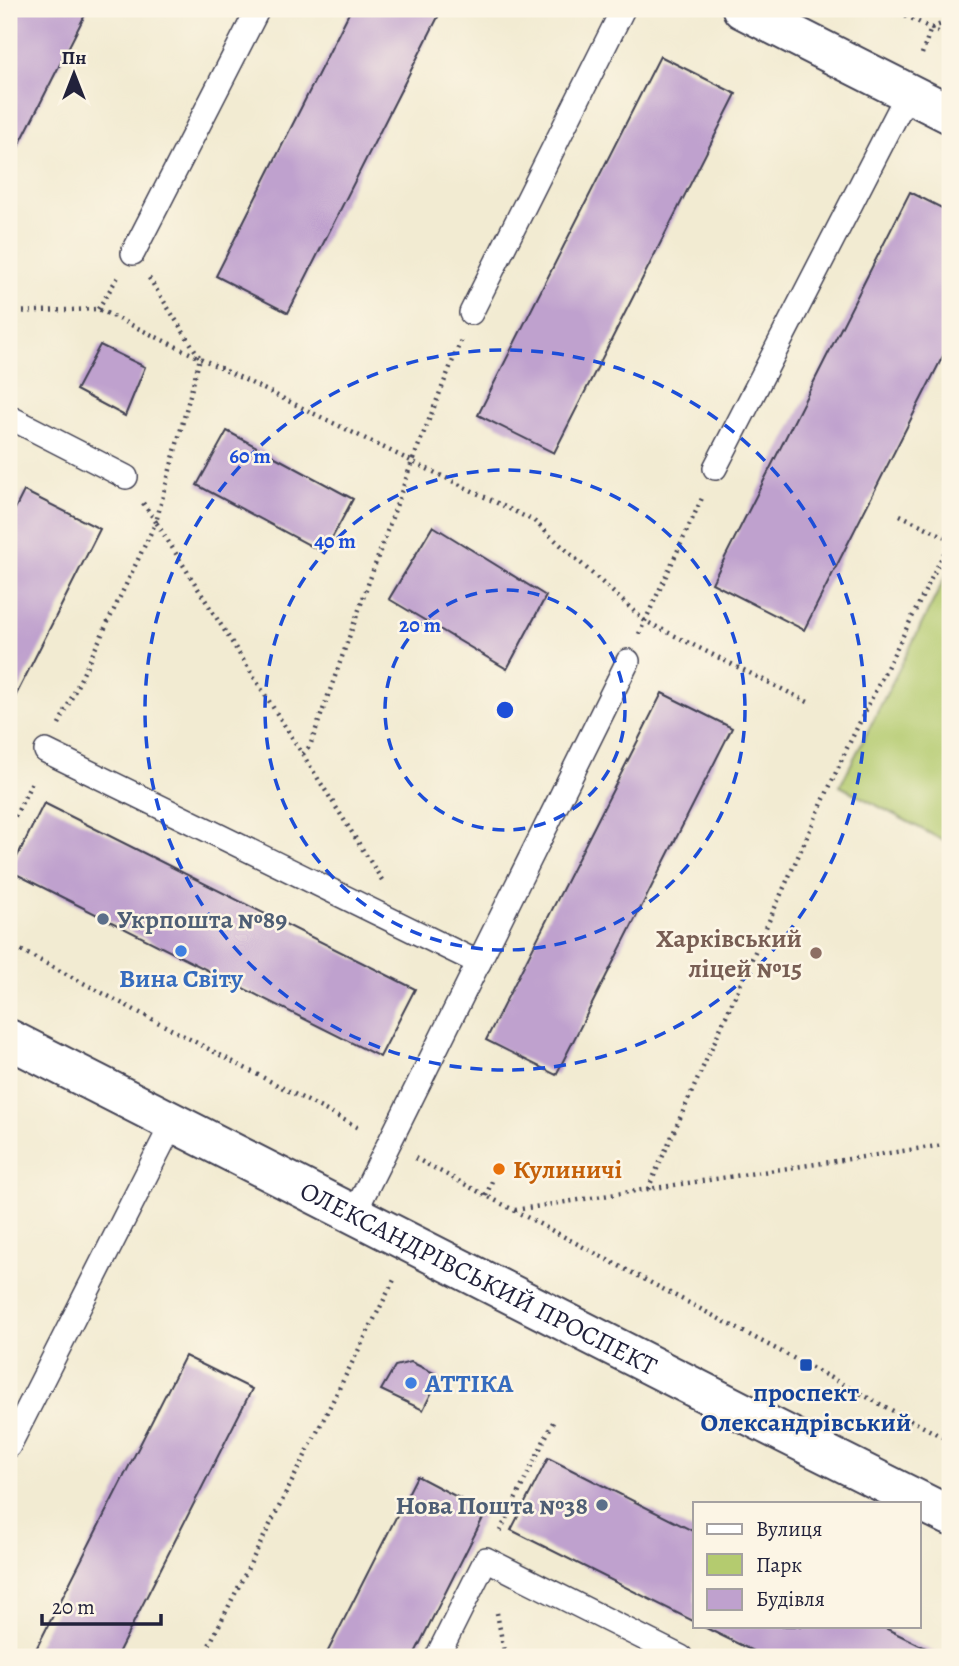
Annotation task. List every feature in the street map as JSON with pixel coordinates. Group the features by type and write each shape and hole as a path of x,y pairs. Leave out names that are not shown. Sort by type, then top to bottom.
{"main road":[{"path":"742,9 950,114"},
{"name":"ОЛЕКСАНДРІВСЬКИЙ ПРОСПЕКТ","path":"9,1039 950,1516"}],"lane":[{"path":"133,253 258,9"},
{"path":"471,313 623,9"},
{"path":"715,468 908,93"},
{"path":"9,417 126,477"},
{"path":"354,1214 628,661"},
{"path":"46,751 479,962"},
{"path":"9,1446 173,1122"},
{"path":"437,1657 486,1559 681,1657"}],"path":[{"path":"893,9 950,38"},
{"path":"931,28 950,22"},
{"path":"908,93 931,28"},
{"path":"9,829 156,522 200,358 133,253"},
{"path":"9,312 98,309 534,521 645,621 808,702"},
{"path":"303,754 310,746 412,462 471,313"},
{"path":"628,661 715,468"},
{"path":"648,1188 846,748 950,540 900,515"},
{"path":"156,522 415,930"},
{"path":"9,944 950,1441"},
{"path":"514,1210 950,1144"},
{"path":"486,1196 492,1181"},
{"path":"203,1657 413,1243"}],"green space":[{"path":"950,568 950,844 840,786"}],"building":[{"path":"9,9 88,9 9,165"},
{"path":"351,9 442,9 288,313 216,276"},
{"path":"660,56 736,94 554,453 478,415"},
{"path":"910,192 950,212 950,342 804,630 712,583"},
{"path":"100,345 145,367 125,416 76,390"},
{"path":"227,431 353,499 324,553 197,485"},
{"path":"24,491 100,529 9,709 9,521"},
{"path":"433,526 546,596 507,669 389,599"},
{"path":"662,693 732,728 556,1075 486,1040"},
{"path":"44,803 415,989 380,1057 10,871"},
{"path":"185,1356 252,1389 116,1657 32,1657"},
{"name":"АТТІКА","path":"411,1362 440,1376 423,1410 381,1390 395,1366"},
{"path":"548,1458 693,1531 693,1621 511,1530"},
{"path":"417,1476 486,1512 413,1657 325,1657"},
{"path":"706,1628 885,1628 944,1657 765,1657"}],"place":[{"name":"Укрпошта №89","path":"103,919"},
{"name":"Вина Світу","path":"181,951"},
{"name":"Харківський ліцей №15","path":"816,953"},
{"name":"Кулиничі","path":"499,1169"},
{"name":"проспект Олександрівський","path":"806,1365"},
{"name":"АТТІКА","path":"411,1383"},
{"name":"Нова Пошта №38","path":"602,1505"}]}
